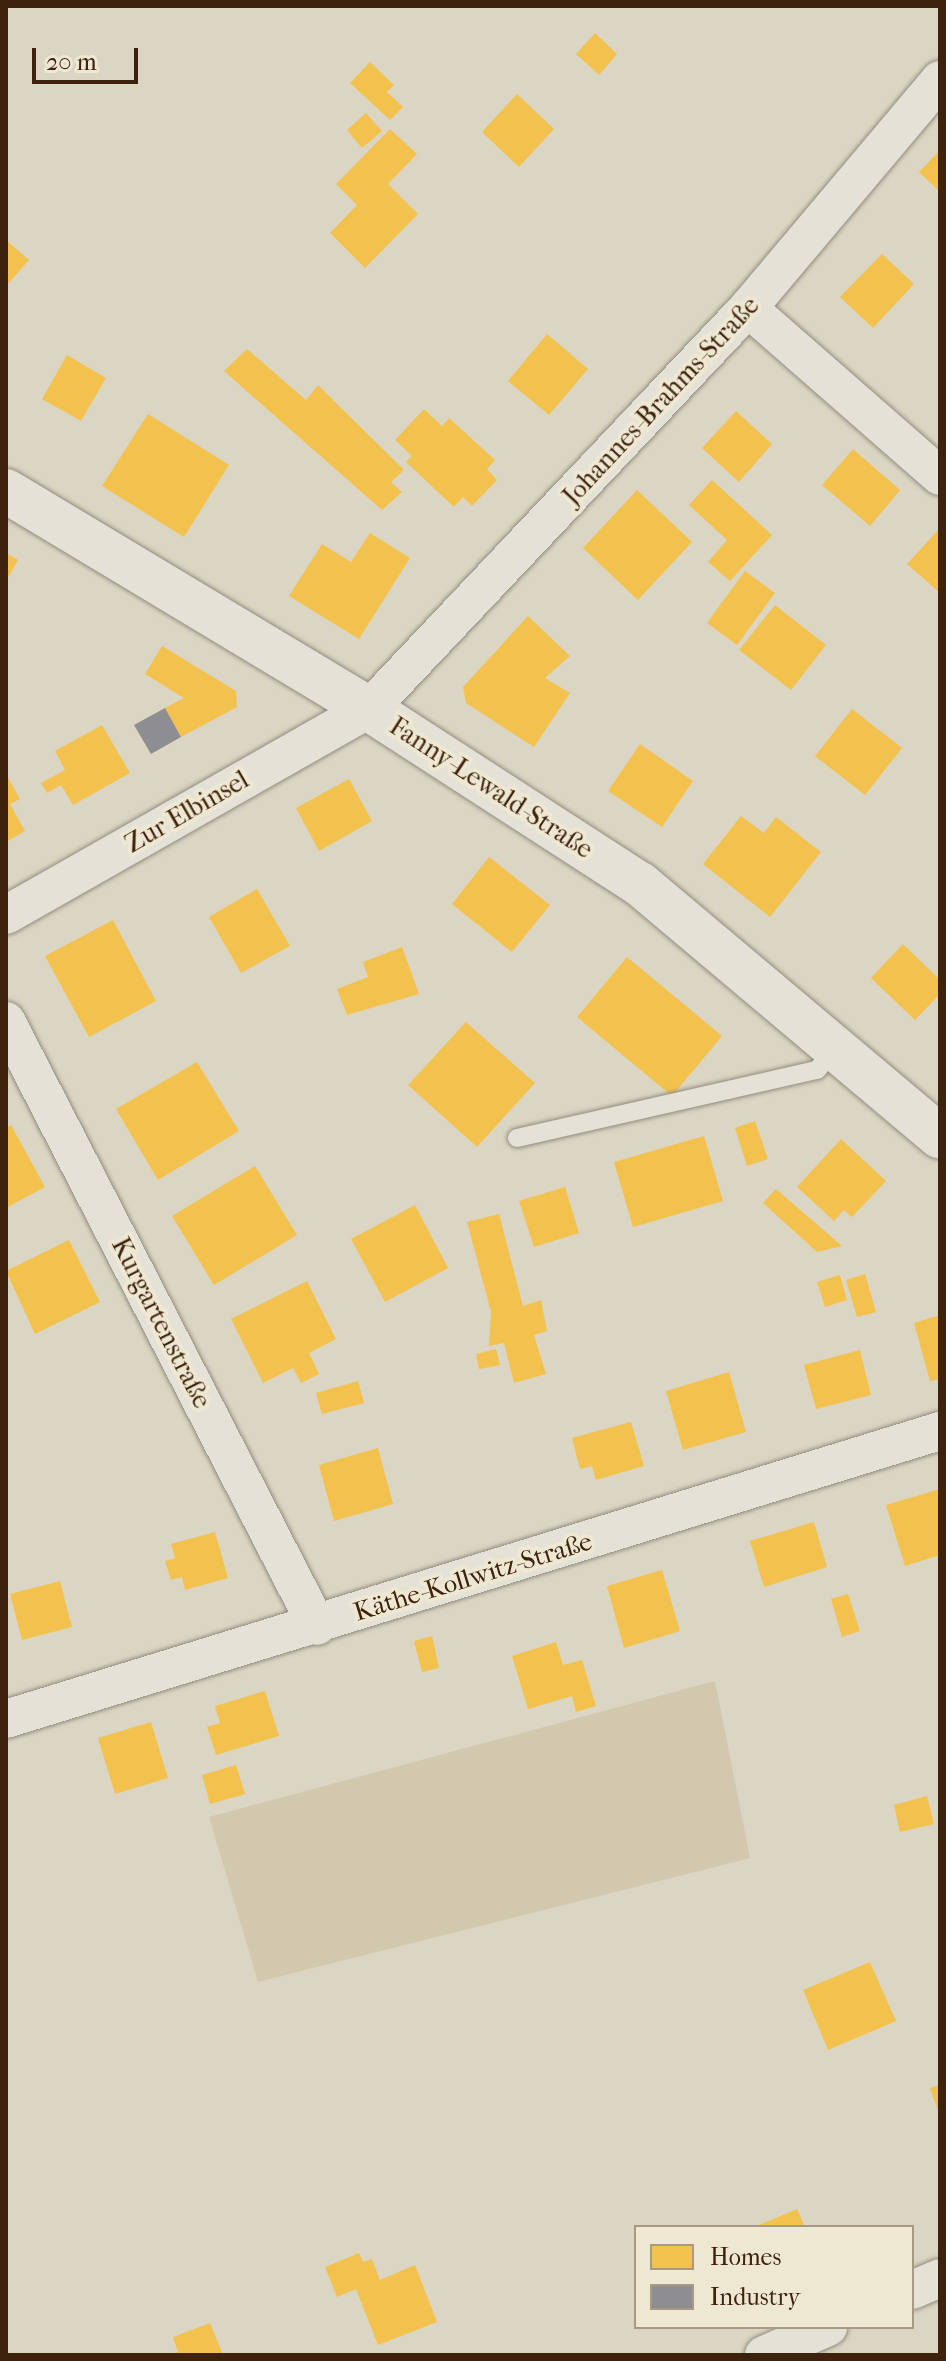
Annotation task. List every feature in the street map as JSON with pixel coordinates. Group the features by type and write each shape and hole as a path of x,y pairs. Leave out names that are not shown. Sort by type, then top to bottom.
{"street":[{"name":"Johannes-Brahms-Straße","path":"369,709 748,308 940,80"},
{"path":"748,308 940,476"},
{"name":"Fanny-Lewald-Straße","path":"6,491 369,709 640,884 940,1137"},
{"name":"Zur Elbinsel","path":"6,915 369,709"},
{"name":"Kurgartenstraße","path":"6,1021 317,1626"},
{"name":"Käthe-Kollwitz-Straße","path":"6,1719 317,1626 940,1431"},
{"path":"914,2289 940,2278"},
{"path":"764,2355 823,2329"}],"lane":[{"path":"517,1138 817,1070 836,1048"}],"shaded area":[{"path":"715,1681 750,1858 258,1982 209,1817"}],"building: Homes":[{"path":"595,33 617,54 599,75 576,54"},
{"path":"370,62 394,85 387,92 403,107 390,120 350,83"},
{"path":"517,94 554,129 519,167 482,132"},
{"path":"366,113 382,131 362,148 347,130"},
{"path":"390,129 417,154 388,184 418,214 365,268 330,233 357,205 336,184"},
{"path":"940,150 940,192 919,172"},
{"path":"6,240 29,260 6,286"},
{"path":"882,254 914,284 873,328 840,297"},
{"path":"547,334 588,369 549,415 508,381"},
{"path":"247,349 306,400 318,385 404,470 391,482 402,492 382,510 224,371"},
{"path":"67,355 106,378 81,421 42,399"},
{"path":"424,409 442,426 449,418 495,460 487,469 497,480 472,506 463,497 454,507 406,462 412,456 395,440"},
{"path":"736,411 772,444 739,482 702,448"},
{"path":"148,414 229,465 184,537 102,486"},
{"path":"853,449 900,490 870,526 822,485"},
{"path":"712,480 772,535 730,581 708,562 727,540 689,505"},
{"path":"637,490 692,542 638,600 583,548"},
{"path":"940,528 940,593 907,564"},
{"path":"370,533 410,558 359,639 289,596 322,544 351,562"},
{"path":"6,553 18,560 6,581"},
{"path":"745,571 775,593 737,645 707,623"},
{"path":"775,605 826,645 791,690 739,650"},
{"path":"528,616 570,656 545,678 570,693 534,747 466,703 463,687"},
{"path":"162,646 236,691 237,707 181,737 165,708 184,698 145,674"},
{"path":"852,709 902,748 865,795 815,756"},
{"path":"102,725 130,773 73,805 61,785 47,793 41,783 65,770 55,751"},
{"path":"640,744 693,781 662,827 608,791"},
{"path":"6,774 20,799 10,804 25,831 6,842"},
{"path":"349,779 372,821 319,851 296,808"},
{"path":"741,816 764,833 776,817 821,852 770,917 703,864"},
{"path":"489,857 550,905 512,952 452,904"},
{"path":"257,889 290,946 241,973 209,917"},
{"path":"113,920 156,1001 89,1037 45,956"},
{"path":"903,944 940,980 940,994 915,1020 871,978"},
{"path":"402,947 419,994 347,1015 337,989 368,977 363,962"},
{"path":"627,957 722,1036 672,1096 577,1017"},
{"path":"466,1022 535,1083 477,1147 408,1085"},
{"path":"197,1062 239,1131 158,1180 116,1109"},
{"path":"755,1121 768,1159 747,1166 735,1128"},
{"path":"11,1125 45,1187 6,1208 6,1128"},
{"path":"704,1136 723,1201 633,1227 614,1162"},
{"path":"841,1139 886,1181 852,1217 844,1210 834,1221 797,1187"},
{"path":"255,1166 297,1235 214,1285 172,1216"},
{"path":"565,1187 579,1233 534,1247 519,1201"},
{"path":"776,1189 842,1246 817,1252 763,1203"},
{"path":"415,1205 448,1268 385,1302 351,1239"},
{"path":"499,1214 523,1306 541,1300 547,1331 534,1335 546,1374 514,1383 504,1343 489,1346 491,1312 467,1222"},
{"path":"69,1240 100,1302 35,1334 6,1271"},
{"path":"865,1274 876,1312 857,1317 846,1280"},
{"path":"840,1275 847,1300 825,1307 817,1282"},
{"path":"307,1281 336,1339 309,1353 319,1374 301,1383 293,1368 263,1383 231,1319"},
{"path":"940,1315 940,1379 930,1381 914,1323"},
{"path":"496,1349 500,1365 479,1369 476,1354"},
{"path":"860,1350 871,1395 816,1409 804,1365"},
{"path":"729,1372 746,1432 683,1450 666,1391"},
{"path":"358,1381 364,1403 322,1414 316,1393"},
{"path":"631,1422 644,1466 596,1480 592,1466 580,1469 572,1438"},
{"path":"378,1448 393,1504 334,1521 319,1465"},
{"path":"940,1489 940,1555 905,1566 886,1505"},
{"path":"814,1522 827,1567 764,1587 750,1541"},
{"path":"215,1532 228,1578 185,1590 182,1577 171,1580 165,1561 175,1558 171,1544"},
{"path":"662,1570 680,1631 624,1648 607,1586"},
{"path":"60,1581 72,1627 22,1640 10,1594"},
{"path":"848,1594 860,1631 842,1637 831,1599"},
{"path":"432,1636 439,1668 422,1672 414,1641"},
{"path":"556,1642 563,1665 582,1660 596,1706 576,1712 572,1696 528,1709 512,1656"},
{"path":"265,1691 279,1736 216,1755 207,1727 220,1723 215,1706"},
{"path":"151,1722 168,1778 115,1794 98,1738"},
{"path":"236,1765 245,1794 210,1804 202,1775"},
{"path":"927,1796 934,1824 900,1832 894,1805"},
{"path":"870,1962 896,2021 828,2050 803,1990"},
{"path":"940,2085 940,2116 930,2088"},
{"path":"797,2209 804,2225 759,2225"},
{"path":"359,2253 363,2262 372,2259 380,2280 415,2265 437,2322 378,2345 356,2289 337,2297 325,2267"},
{"path":"210,2323 223,2355 170,2355 178,2352 173,2337"}],"building: Industry":[{"path":"165,708 181,737 151,754 134,725"}]}
